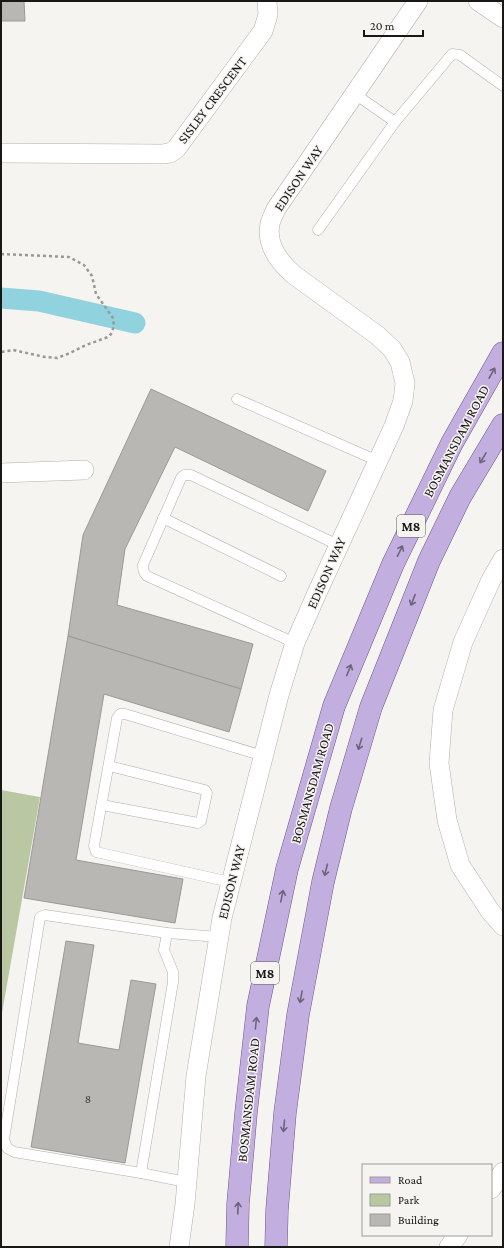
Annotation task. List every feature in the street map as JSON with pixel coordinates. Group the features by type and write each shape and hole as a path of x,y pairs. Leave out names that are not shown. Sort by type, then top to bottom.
{"main road":[{"name":"BOSMANSDAM ROAD","path":"237,1247 238,1204 258,1006 288,869 334,706 393,564 452,443 503,353"},
{"name":"M8","path":"276,1247 277,1210 285,1113 298,1015 322,882 341,808 372,707 429,561 460,496 503,425"}],"street":[{"name":"SISLEY CRESCENT","path":"1,153 163,154 176,149 263,31 268,15 267,1"},
{"name":"EDISON WAY","path":"180,1247 196,1076 219,937 230,882 278,695 295,642 394,426 403,401 405,383 400,362 392,349 377,335 284,267 272,247 269,235 270,223 276,209 418,1"},
{"path":"478,1 503,18"},
{"path":"1,472 84,470"},
{"path":"503,559 491,580 463,642 443,710 439,763 447,820 460,865 490,911 503,926"},
{"path":"492,1188 503,1172"},
{"path":"449,1247 457,1236"}],"lane":[{"path":"318,230 395,122 452,54 460,55 503,86"},
{"path":"355,94 395,122"},
{"path":"237,398 378,461"},
{"path":"295,642 147,576 142,570 143,565 163,518 181,478 184,475 191,475 338,546"},
{"path":"163,518 281,576"},
{"path":"230,882 97,853 94,846 117,718 120,714 125,714 263,756"},
{"path":"102,805 198,824 201,821 207,793 205,790 109,766"},
{"path":"186,1182 14,1152 7,1148 4,1139 40,917 45,915 167,933 219,937"},
{"path":"141,1173 173,982 173,972 164,950 167,933"}],"path":[{"path":"1,254 69,257 84,265 92,276 96,294 113,318 114,326 108,337 56,358 13,350 1,352"}],"green space":[{"path":"1,790 40,797 2,1013 1,1013"}],"building":[{"path":"1,1 24,1 25,21 1,21"},
{"path":"151,389 326,471 308,511 175,447 125,549 117,605 253,644 241,689 68,636 83,535"},
{"path":"68,636 241,689 229,732 104,694 76,860 183,879 175,923 24,898"},
{"path":"66,941 94,945 78,1043 119,1050 131,980 156,984 125,1163 31,1147"}],"waterway":[{"path":"1,298 39,301 135,323"}]}
